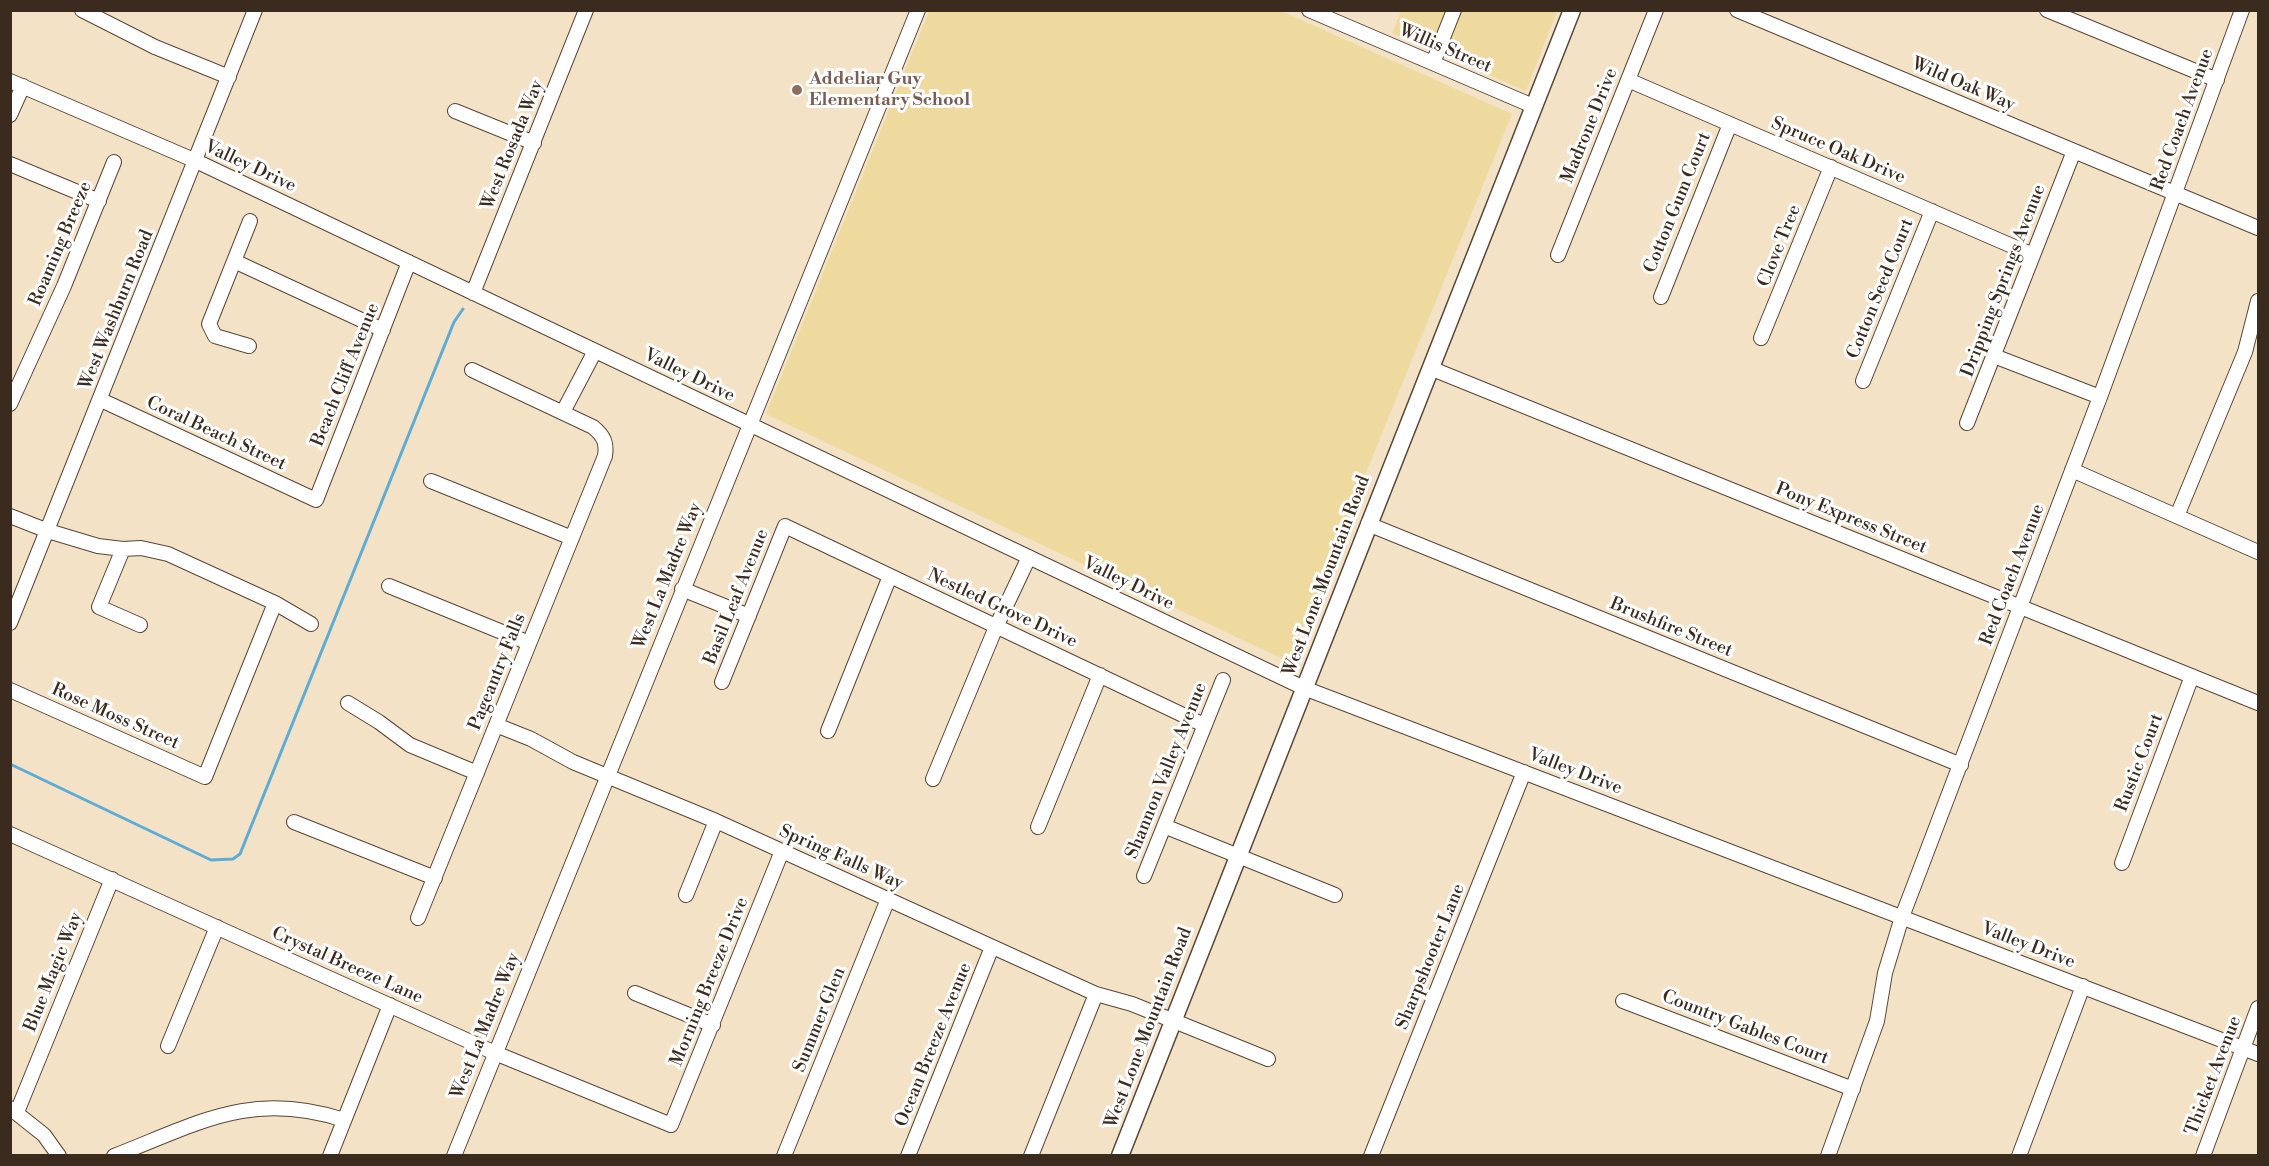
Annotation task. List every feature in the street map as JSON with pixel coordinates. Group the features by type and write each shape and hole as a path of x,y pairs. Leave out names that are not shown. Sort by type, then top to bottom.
{"main road":[{"name":"West Lone Mountain Road","path":"1120,1155 1572,10"}],"street":[{"path":"82,10 155,47 229,77"},
{"name":"West Washburn Road","path":"10,623 255,10"},
{"name":"West Rosada Way","path":"473,293 586,10"},
{"name":"West La Madre Way","path":"454,1155 918,10"},
{"name":"Willis Street","path":"1310,10 1533,106"},
{"path":"1433,63 1454,10"},
{"name":"Madrone Drive","path":"1558,255 1656,10"},
{"name":"Wild Oak Way","path":"1737,10 2259,228"},
{"path":"2047,10 2217,80"},
{"name":"Red Coach Avenue","path":"1828,1155 1877,1021 1885,973 1902,917 2100,397 2242,10"},
{"name":"Spruce Oak Drive","path":"1628,80 2033,255"},
{"path":"10,115 17,84"},
{"name":"Valley Drive","path":"17,84 196,161 1304,688 2259,1054"},
{"path":"455,111 534,143"},
{"name":"Cotton Gum Court","path":"1661,297 1730,124"},
{"name":"Dripping Springs Avenue","path":"1967,423 2074,151"},
{"name":"Roaming Breeze","path":"10,404 64,286 114,162"},
{"path":"10,164 99,201"},
{"name":"Clove Tree","path":"1761,338 1831,167"},
{"name":"Cotton Seed Court","path":"1863,381 1932,211"},
{"path":"249,346 215,336 209,324 250,221"},
{"path":"234,261 383,330"},
{"name":"Beach Cliff Avenue","path":"316,500 409,262"},
{"path":"2177,516 2245,352 2259,301"},
{"path":"472,370 563,412 595,351"},
{"path":"1994,356 2100,397"},
{"name":"Pony Express Street","path":"1430,368 2259,703"},
{"name":"Coral Beach Street","path":"101,400 316,500"},
{"name":"Pageantry Falls","path":"418,918 605,456 604,439 593,427 563,412"},
{"path":"2072,470 2259,552"},
{"path":"431,481 572,538"},
{"path":"10,516 48,531 98,546 123,549 141,548 168,554 275,603 311,624"},
{"name":"Brushfire Street","path":"1368,524 1961,765"},
{"name":"Nestled Grove Drive","path":"785,526 1204,725"},
{"name":"Basil Leaf Avenue","path":"722,682 785,526"},
{"path":"123,549 99,607 140,625"},
{"path":"933,779 996,627 1029,557"},
{"path":"828,730 890,576"},
{"path":"389,586 529,643"},
{"path":"682,589 749,616"},
{"name":"Rose Moss Street","path":"10,690 204,777 275,603"},
{"path":"1038,827 1100,675"},
{"name":"Rustic Court","path":"2122,863 2192,676"},
{"name":"Shannon Valley Avenue","path":"1144,876 1223,680"},
{"path":"348,703 379,722 410,746 477,773"},
{"name":"Spring Falls Way","path":"496,725 606,776 716,821 1096,994 1132,1004 1268,1059"},
{"name":"Sharpshooter Lane","path":"1371,1155 1524,772"},
{"path":"686,895 716,821"},
{"path":"294,822 435,878"},
{"path":"1164,826 1335,895"},
{"name":"Crystal Breeze Lane","path":"10,834 495,1053 671,1125"},
{"name":"Morning Breeze Drive","path":"671,1125 782,851"},
{"name":"Blue Magic Way","path":"14,1110 112,879"},
{"name":"Summer Glen","path":"784,1155 888,899"},
{"path":"168,1046 217,927"},
{"name":"Ocean Breeze Avenue","path":"908,1155 992,947"},
{"path":"2019,1155 2083,986"},
{"path":"635,993 713,1025"},
{"path":"1031,1155 1096,994"},
{"name":"Country Gables Court","path":"1623,1001 1853,1089"},
{"path":"330,1155 390,1005"},
{"name":"Thicket Avenue","path":"2203,1155 2259,1008"},
{"path":"114,1155 241,1110 292,1107 344,1120"},
{"path":"14,1110 48,1138 58,1155"}],"sand":[{"path":"929,11 1281,11 1512,114 1289,662 766,414"},
{"path":"1401,11 1557,11 1526,91 1392,33"}],"waterway":[{"path":"10,764 211,860 233,859 240,854 454,322 463,309"}],"place":[{"name":"Addeliar Guy Elementary School","path":"797,90"}]}
